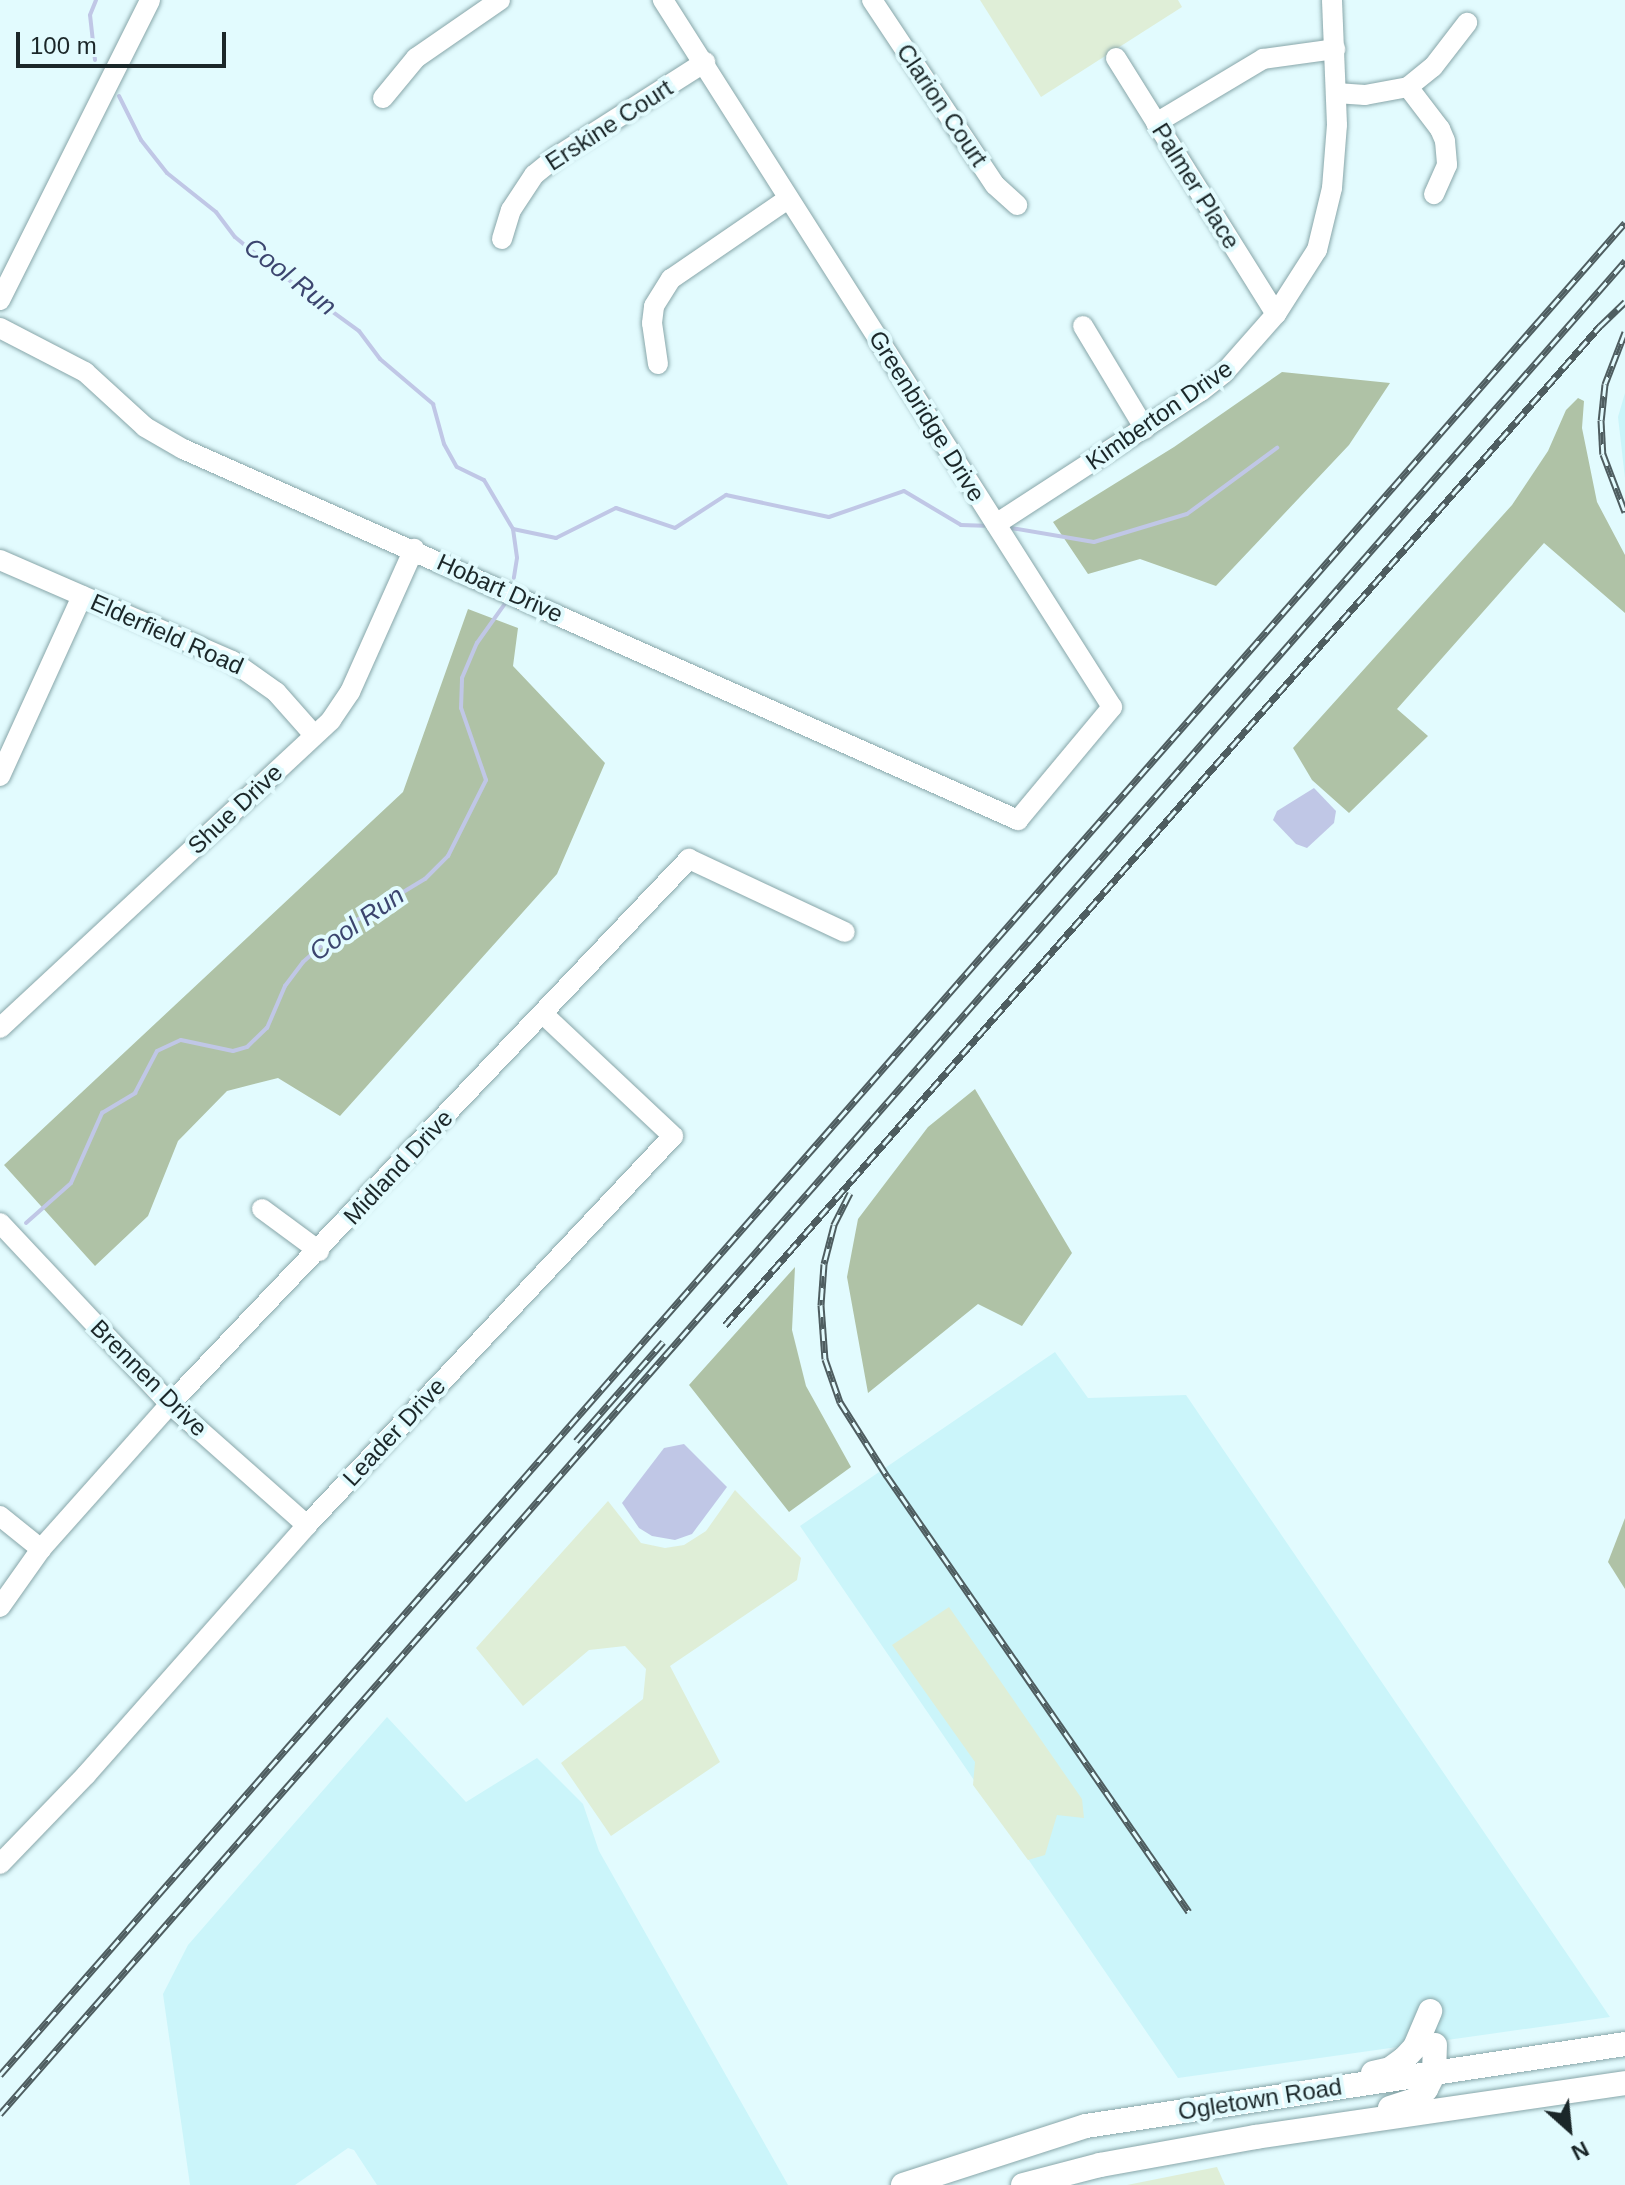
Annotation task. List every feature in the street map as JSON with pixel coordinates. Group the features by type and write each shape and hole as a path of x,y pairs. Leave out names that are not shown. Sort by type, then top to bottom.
{"main road":[{"path":"1313,2091 1390,2069 1415,2047 1430,2011"},
{"name":"Ogletown Road","path":"903,2185 1086,2126 1625,2044"},
{"path":"1256,2137 1303,2120 1402,2106 1426,2089 1434,2073 1435,2045"},
{"name":"Ogletown Road","path":"1023,2185 1100,2165 1256,2137 1625,2083"}],"street":[{"path":"0,300 150,0"},
{"path":"383,98 416,58 500,0"},
{"name":"Greenbridge Drive","path":"663,0 1112,707 1018,820"},
{"name":"Clarion Court","path":"872,0 995,185 1017,205"},
{"name":"Kimberton Drive","path":"996,524 1145,429 1224,373 1276,314 1317,250 1324,226 1336,152 1332,0"},
{"path":"1336,93 1375,94 1408,87 1433,67 1467,23"},
{"path":"1156,123 1263,59 1335,49"},
{"name":"Palmer Place","path":"1116,58 1276,314"},
{"name":"Erskine Court","path":"502,239 511,210 534,175 556,157 705,62"},
{"path":"1408,87 1445,141 1447,165 1434,194"},
{"path":"658,364 652,323 654,306 671,279 788,199"},
{"path":"1083,326 1145,429"},
{"name":"Hobart Drive","path":"0,328 85,372 145,427 172,443 1018,820"},
{"name":"Shue Drive","path":"0,1028 314,735 350,692 414,549"},
{"name":"Elderfield Road","path":"0,560 232,661 276,692 314,735"},
{"path":"0,776 82,596"},
{"name":"Midland Drive","path":"0,1607 41,1549 170,1404 689,859 845,932"},
{"name":"Leader Drive","path":"0,1864 86,1775 307,1525 673,1136 543,1014"},
{"path":"262,1209 319,1251"},
{"name":"Brennen Drive","path":"0,1223 170,1404 307,1525"},
{"path":"0,1516 41,1549"}],"shaded area":[{"path":"1625,393 1625,478 1618,417"},
{"path":"1314,788 1336,811 1334,823 1307,848 1296,844 1273,820 1277,811"},
{"path":"1055,1352 1088,1398 1186,1395 1610,2017 1178,2078 800,1526"},
{"path":"684,1444 727,1487 692,1534 675,1540 652,1536 639,1528 622,1503 664,1448"},
{"path":"387,1717 466,1802 537,1758 583,1804 599,1851 788,2185 377,2185 354,2150 348,2148 295,2185 190,2185 163,1994 188,1945"}],"green space":[{"path":"980,0 1178,0 1182,7 1041,97"},
{"path":"1282,372 1390,383 1349,445 1216,586 1140,559 1088,574 1053,522 1174,447"},
{"path":"1578,398 1584,401 1582,428 1597,502 1625,555 1625,613 1544,543 1397,709 1428,736 1349,813 1312,780 1293,748 1512,505 1548,451 1566,410"},
{"path":"468,609 518,628 513,666 605,763 557,874 340,1116 278,1078 227,1091 178,1141 148,1216 95,1266 4,1165 403,792"},
{"path":"975,1089 1072,1253 1022,1326 978,1304 868,1393 847,1277 858,1219 928,1127"},
{"path":"795,1267 792,1330 806,1386 851,1467 789,1512 689,1385"},
{"path":"735,1490 801,1558 797,1580 670,1666 720,1762 611,1836 561,1763 643,1699 646,1669 625,1646 589,1650 523,1706 476,1648 608,1501 641,1543 665,1548 684,1545 706,1531"},
{"path":"1625,1518 1625,1589 1608,1562"},
{"path":"949,1607 1082,1799 1084,1818 1057,1815 1045,1855 1028,1860 973,1785 975,1762 892,1645"},
{"path":"1217,2167 1225,2185 1127,2185"}],"waterway":[{"name":"Cool Run","path":"95,60 90,15 96,0"},
{"name":"Cool Run","path":"119,96 141,140 167,173 216,212 235,237 275,270 359,331 380,359 433,404 444,444 457,467 484,480 513,529 517,558 514,578"},
{"path":"1011,528 1094,542 1187,514 1277,448"},
{"path":"513,529 556,538 616,508 675,528 726,495 829,517 904,491 961,525 984,526"},
{"name":"Cool Run","path":"26,1223 71,1183 102,1113 135,1093 157,1051 181,1040 233,1051 247,1047 267,1028 285,986 303,962 337,932 425,879 448,856 486,780 461,708 462,678 477,643 504,605"}],"railway":[{"path":"0,2075 1625,223"},
{"path":"0,2114 1625,261"},
{"path":"725,1325 1600,326 1625,302"},
{"path":"1625,332 1605,384 1601,420 1603,454 1625,512"},
{"path":"850,1193 834,1225 824,1264 821,1305 825,1359 840,1402 887,1476 1189,1912"},
{"path":"576,1441 663,1342"}]}
